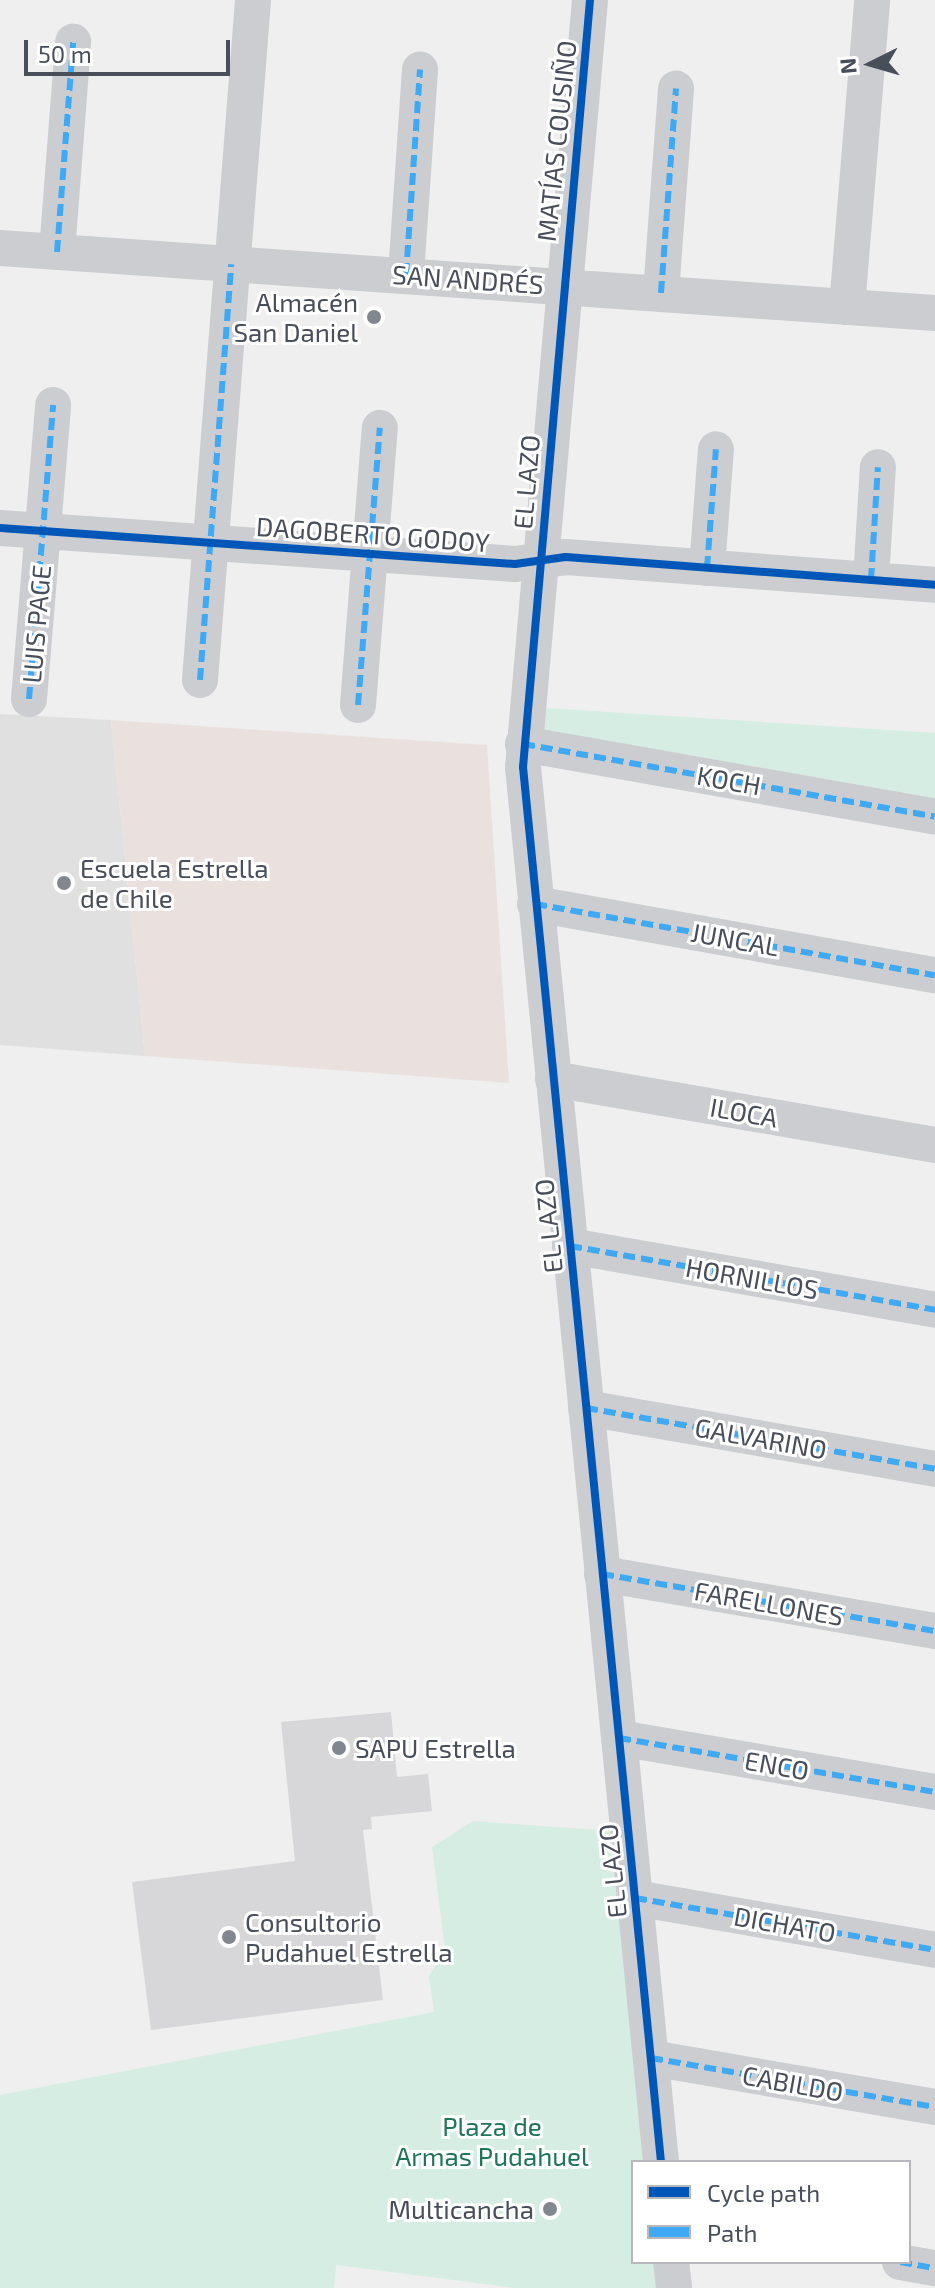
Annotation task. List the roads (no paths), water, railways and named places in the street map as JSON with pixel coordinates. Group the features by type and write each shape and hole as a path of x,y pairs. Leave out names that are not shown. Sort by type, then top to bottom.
{"street":[{"path":"200,680 253,0"},
{"name":"MATÍAS COUSIÑO","path":"562,286 590,0"},
{"path":"847,307 872,0"},
{"path":"57,252 73,42"},
{"path":"406,275 420,69"},
{"path":"661,293 676,89"},
{"name":"SAN ANDRÉS","path":"0,248 935,313"},
{"name":"EL LAZO","path":"562,286 523,744 535,904 661,2160"},
{"name":"LUIS PAGE","path":"29,699 53,405"},
{"path":"358,705 380,428"},
{"path":"707,568 716,449"},
{"path":"871,580 878,467"},
{"name":"DAGOBERTO GODOY","path":"0,528 370,554 540,561 566,557 935,585"},
{"name":"KOCH","path":"523,744 935,817"},
{"name":"JUNCAL","path":"535,904 935,975"},
{"name":"ILOCA","path":"553,1079 935,1145"},
{"name":"HORNILLOS","path":"570,1246 935,1310"},
{"name":"GALVARINO","path":"586,1408 935,1469"},
{"name":"FARELLONES","path":"602,1574 935,1631"},
{"name":"ENCO","path":"619,1738 935,1792"},
{"name":"DICHATO","path":"635,1898 935,1950"},
{"name":"CABILDO","path":"651,2058 935,2107"},
{"path":"671,2264 674,2288"},
{"path":"911,2264 935,2268"}],"place":[{"name":"Almacén San Daniel","path":"374,317"},
{"name":"Escuela Estrella de Chile","path":"64,883"},
{"name":"SAPU Estrella","path":"339,1748"},
{"name":"Consultorio Pudahuel Estrella","path":"229,1937"},
{"name":"Multicancha","path":"550,2209"}],"park label":[{"name":"Plaza de Armas Pudahuel","path":"492,2141"}]}
